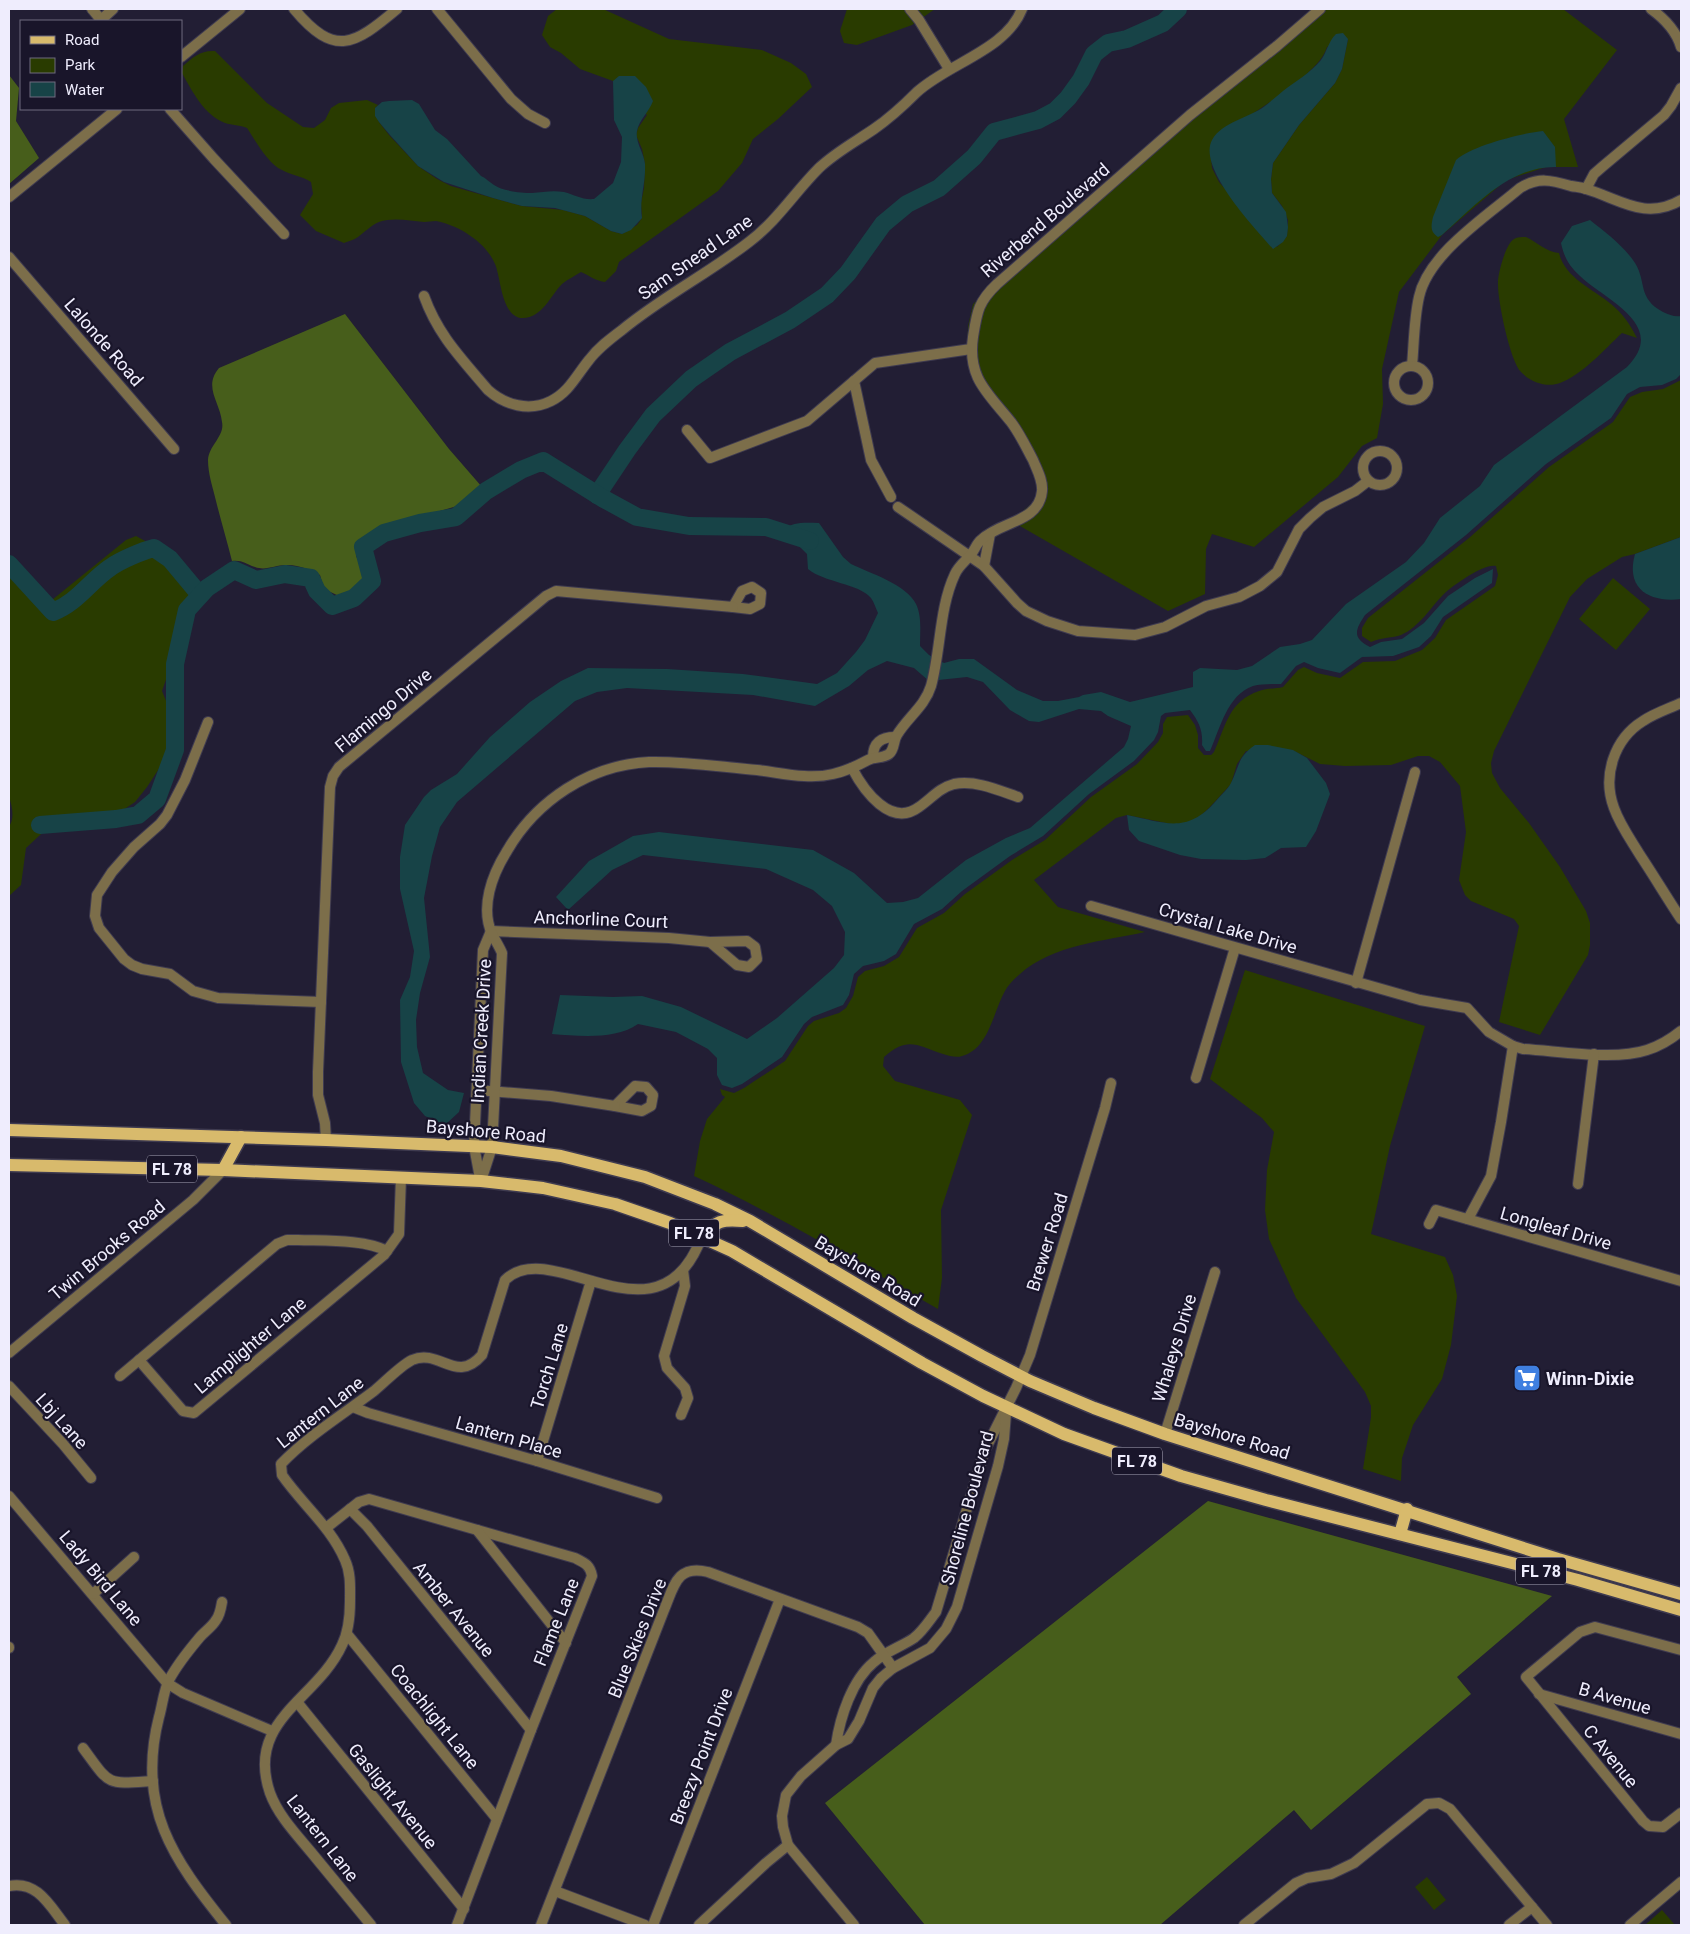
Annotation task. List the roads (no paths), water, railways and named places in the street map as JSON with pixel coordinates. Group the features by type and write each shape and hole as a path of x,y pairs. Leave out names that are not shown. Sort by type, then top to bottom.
{"main road":[{"name":"Bayshore Road","path":"9,1130 492,1147 561,1156 645,1177 715,1204 750,1221 914,1318 1021,1376 1094,1408 1165,1434 1558,1558 1681,1594"},
{"path":"223,1170 241,1137"},
{"name":"FL 78","path":"9,1165 223,1170 480,1181 543,1188 585,1196 615,1204 702,1236 769,1272 922,1363 1064,1434 1174,1474 1266,1500 1578,1580 1681,1610"},
{"path":"702,1236 715,1224 726,1219 750,1221"},
{"path":"1400,1534 1407,1509"}],"street":[{"path":"92,9 101,20"},
{"path":"103,20 113,9"},
{"path":"182,56 240,9"},
{"path":"294,9 311,29 322,36 345,41 366,34 397,9"},
{"path":"436,9 511,99 528,114 545,124"},
{"path":"910,9 919,20 949,69"},
{"name":"Sam Snead Lane","path":"424,296 432,317 446,339 492,393 505,402 515,405 526,406 548,402 568,389 588,361 604,344 643,313 760,234 774,221 804,184 836,153 880,124 924,86 997,41 1013,25 1022,9"},
{"name":"Riverbend Boulevard","path":"852,768 873,757 880,758 889,754 894,748 895,737 926,698 931,685 951,584 960,564 970,556 981,540 1031,513 1042,492 1042,482 1038,472 1018,432 980,385 971,349 977,312 981,302 997,284 1190,115 1320,9"},
{"path":"1651,9 1668,23 1681,47"},
{"path":"1586,189 1594,174 1664,115 1681,88"},
{"path":"9,197 116,110"},
{"path":"171,110 284,234"},
{"path":"1412,366 1419,297 1426,276 1439,257 1520,188 1529,183 1550,180 1586,189 1607,198 1640,208 1663,208 1681,200"},
{"name":"Lalonde Road","path":"9,257 174,449"},
{"path":"687,430 710,458 808,421 875,363 971,349"},
{"path":"854,381 871,460 892,497"},
{"path":"898,507 984,566 1016,603 1026,611 1047,621 1078,631 1124,635 1145,633 1176,622 1206,606 1239,597 1260,586 1277,572 1299,529 1310,518 1323,507 1355,492 1368,481"},
{"path":"984,566 990,534"},
{"name":"Flamingo Drive","path":"326,1140 318,1095 321,1002 330,787 333,776 339,767 546,596 556,591 733,607"},
{"path":"1681,703 1654,714 1632,730 1616,751 1611,764 1609,778 1610,793 1618,819 1681,919"},
{"path":"208,722 185,780 167,815 160,824 134,847 103,884 97,895 94,916 99,928 124,959 132,965 142,969 170,974 203,995 218,998 321,1002"},
{"name":"Riverbend Boulevard","path":"873,757 873,749 878,741 885,737 895,737"},
{"name":"Indian Creek Drive","path":"480,1181 492,1147 502,953 490,931 487,903 497,870 513,840 528,820 544,805 571,786 590,776 624,765 647,762 693,764 810,776 834,774 852,768"},
{"path":"852,768 871,796 898,814 910,813 937,792 947,786 957,784 980,785 1018,797"},
{"path":"1356,983 1415,772"},
{"name":"Crystal Lake Drive","path":"1091,906 1356,983 1420,1000 1467,1008 1489,1032 1513,1046 1523,1049 1594,1054 1627,1054 1646,1051 1667,1041 1681,1031"},
{"name":"Indian Creek Drive","path":"480,1181 474,1146 483,950 490,931"},
{"name":"Anchorline Court","path":"490,931 669,938 710,942"},
{"path":"1196,1078 1235,948"},
{"path":"1468,1219 1491,1176 1513,1046"},
{"path":"1578,1184 1594,1054"},
{"name":"Brewer Road","path":"1007,1407 1030,1355 1111,1083"},
{"path":"477,1090 551,1096 615,1106"},
{"name":"Twin Brooks Road","path":"9,1353 193,1200 223,1170"},
{"name":"Lamplighter Lane","path":"138,1360 183,1411 194,1414 387,1252 399,1234 401,1177"},
{"name":"Longleaf Drive","path":"1429,1224 1436,1210 1681,1281"},
{"name":"Lantern Lane","path":"371,1925 296,1833 274,1803 270,1792 266,1769 267,1750 272,1731 282,1716 324,1673 336,1656 347,1634 350,1610 349,1572 345,1560 326,1528 282,1475 281,1464 334,1419 411,1361 427,1358 462,1368 474,1365 482,1355 487,1342 505,1280 513,1272 523,1269 547,1270 629,1288 651,1289 662,1285 683,1270 694,1255 702,1236"},
{"path":"120,1376 277,1244 287,1240 366,1243 378,1246 387,1252"},
{"path":"681,1415 688,1398 685,1388 667,1368 664,1356 685,1286 683,1270"},
{"name":"Whaleys Drive","path":"1165,1434 1215,1272"},
{"name":"Torch Lane","path":"537,1461 591,1281"},
{"name":"Lbj Lane","path":"9,1386 91,1478"},
{"name":"Lantern Place","path":"353,1406 377,1415 657,1498"},
{"name":"Shoreline Boulevard","path":"836,1745 839,1728 852,1692 865,1670 884,1654 922,1632 936,1612 984,1452 1007,1407"},
{"name":"Shoreline Boulevard","path":"853,1925 788,1845 782,1816 786,1795 801,1776 836,1745 848,1739 859,1722 873,1688 881,1678 894,1668 930,1648 946,1629 957,1607 998,1466 1004,1439 1007,1407"},
{"name":"Lady Bird Lane","path":"9,1496 167,1683"},
{"name":"Flame Lane","path":"326,1528 359,1502 370,1499 575,1558 591,1568 592,1576 510,1788 496,1819 457,1925"},
{"name":"Amber Avenue","path":"350,1509 367,1526 531,1730"},
{"path":"477,1530 566,1643"},
{"path":"93,1594 134,1557"},
{"name":"Blue Skies Drive","path":"541,1925 678,1578 686,1571 697,1569 858,1627 868,1632 894,1668"},
{"name":"Breezy Point Drive","path":"653,1925 780,1600"},
{"path":"222,1602 217,1620 197,1641 167,1683 156,1732 153,1755 153,1781 158,1813 173,1851 191,1880 226,1925"},
{"name":"C Avenue","path":"1681,1650 1595,1626 1580,1632 1526,1677 1643,1821 1649,1826 1664,1827 1681,1813"},
{"name":"Coachlight Lane","path":"347,1634 496,1819"},
{"path":"167,1683 183,1693 272,1731"},
{"name":"B Avenue","path":"1539,1694 1681,1734"},
{"name":"Gaslight Avenue","path":"297,1702 464,1909"},
{"path":"83,1748 109,1780 119,1783 153,1781"},
{"path":"1244,1925 1296,1883 1307,1878 1331,1874 1354,1863 1427,1804 1439,1803 1450,1809 1547,1925"},
{"path":"699,1925 788,1845"},
{"path":"1630,1925 1681,1882"},
{"path":"9,1886 18,1884 29,1886 38,1892 66,1925"},
{"path":"555,1891 645,1925"},
{"path":"1509,1925 1532,1907"}],"water":[{"path":"1343,33 1348,39 1342,69 1335,83 1299,125 1273,163 1272,193 1286,212 1288,227 1287,236 1283,242 1273,249 1230,198 1220,182 1213,166 1210,152 1212,140 1216,134 1229,124 1259,110 1308,73 1321,60 1336,34"},
{"path":"619,76 635,76 646,87 653,101 637,131 637,139 645,164 641,205 642,218 631,230 622,234 611,231 585,216 555,208 522,206 444,182 418,166 375,116 375,108 382,102 412,100 419,104 435,130 447,139 481,176 492,184 507,190 523,193 560,191 582,198 594,199 613,183 621,162 622,137 614,120 613,81"},
{"path":"1543,131 1555,147 1556,167 1539,168 1523,173 1508,181 1493,190 1442,235 1438,237 1435,235 1432,228 1433,217 1456,160 1485,145 1510,137"},
{"path":"1590,220 1614,240 1635,263 1649,301 1663,312 1674,316 1681,316 1681,374 1676,379 1662,385 1640,387 1627,394 1611,418 1546,464 1466,535 1365,615 1357,629 1360,640 1370,647 1381,642 1402,639 1424,623 1448,596 1475,578 1493,569 1492,583 1443,617 1431,636 1419,647 1393,656 1362,657 1340,673 1318,668 1304,662 1296,666 1281,684 1263,684 1244,690 1231,705 1221,723 1210,751 1206,751 1202,745 1200,726 1190,710 1165,713 1161,716 1158,732 1154,740 1134,761 1089,794 1043,836 1010,856 962,891 942,909 914,924 896,954 884,961 863,966 854,974 849,995 843,1005 812,1017 804,1024 782,1057 742,1084 732,1088 722,1085 717,1075 717,1058 708,1049 676,1032 638,1024 619,1033 608,1035 552,1034 560,995 642,996 681,1007 747,1039 777,1018 834,968 844,955 845,932 832,906 813,890 766,869 643,855 612,870 568,910 556,897 589,861 633,836 659,832 813,850 854,873 887,903 903,902 918,898 966,860 1006,838 1030,828 1124,747 1131,726 1101,711 1079,709 1039,722 1029,721 1010,710 983,682 967,677 929,681 914,668 887,661 868,670 849,686 815,706 753,695 627,688 597,692 575,701 457,802 440,827 424,898 430,957 420,993 416,1020 417,1047 423,1073 448,1090 464,1093 459,1112 445,1125 425,1116 414,1103 401,1062 400,1000 410,977 414,951 400,889 400,857 405,825 431,790 457,774 490,737 530,702 561,681 588,668 667,669 743,674 817,684 837,673 865,640 878,613 871,598 865,593 815,574 808,569 807,554 783,530 791,525 800,523 819,523 843,557 851,564 887,580 911,597 916,604 919,614 920,646 929,655 944,663 959,659 974,659 1017,690 1043,701 1058,701 1101,692 1130,702 1193,687 1193,672 1200,668 1237,670 1252,666 1280,647 1312,640 1346,604 1406,562 1424,543 1440,518 1480,486 1494,465 1627,367 1638,352 1641,338 1637,326 1629,315 1576,272 1564,253 1561,243 1572,226"},
{"path":"1681,537 1681,599 1659,599 1650,596 1637,585 1633,566 1635,554"},
{"path":"1255,745 1268,745 1293,750 1307,758 1326,783 1330,794 1316,831 1306,847 1281,848 1265,858 1246,860 1201,859 1180,855 1139,841 1129,830 1127,815 1165,823 1185,822 1195,818 1216,801 1228,788 1242,758"}],"waterway":[{"path":"597,495 653,415 691,379 730,352 790,320 827,295 848,273 883,224 907,204 939,188 974,157 994,132 1038,120 1055,111 1068,98 1081,80 1094,54 1108,43 1127,39 1163,23 1178,9"},
{"path":"40,825 116,819 138,815 157,799 175,750 175,664 187,610 207,588 234,570 256,580 285,574 311,578 317,591 332,606 354,598 372,581 363,547 384,533 420,523 456,517 486,491 521,470 543,461 637,517 689,526 766,527 810,541"},
{"path":"9,564 53,612 69,603 115,564 154,548 170,559 200,595"}],"place":[{"name":"Winn-Dixie","path":"1527,1378"}]}
